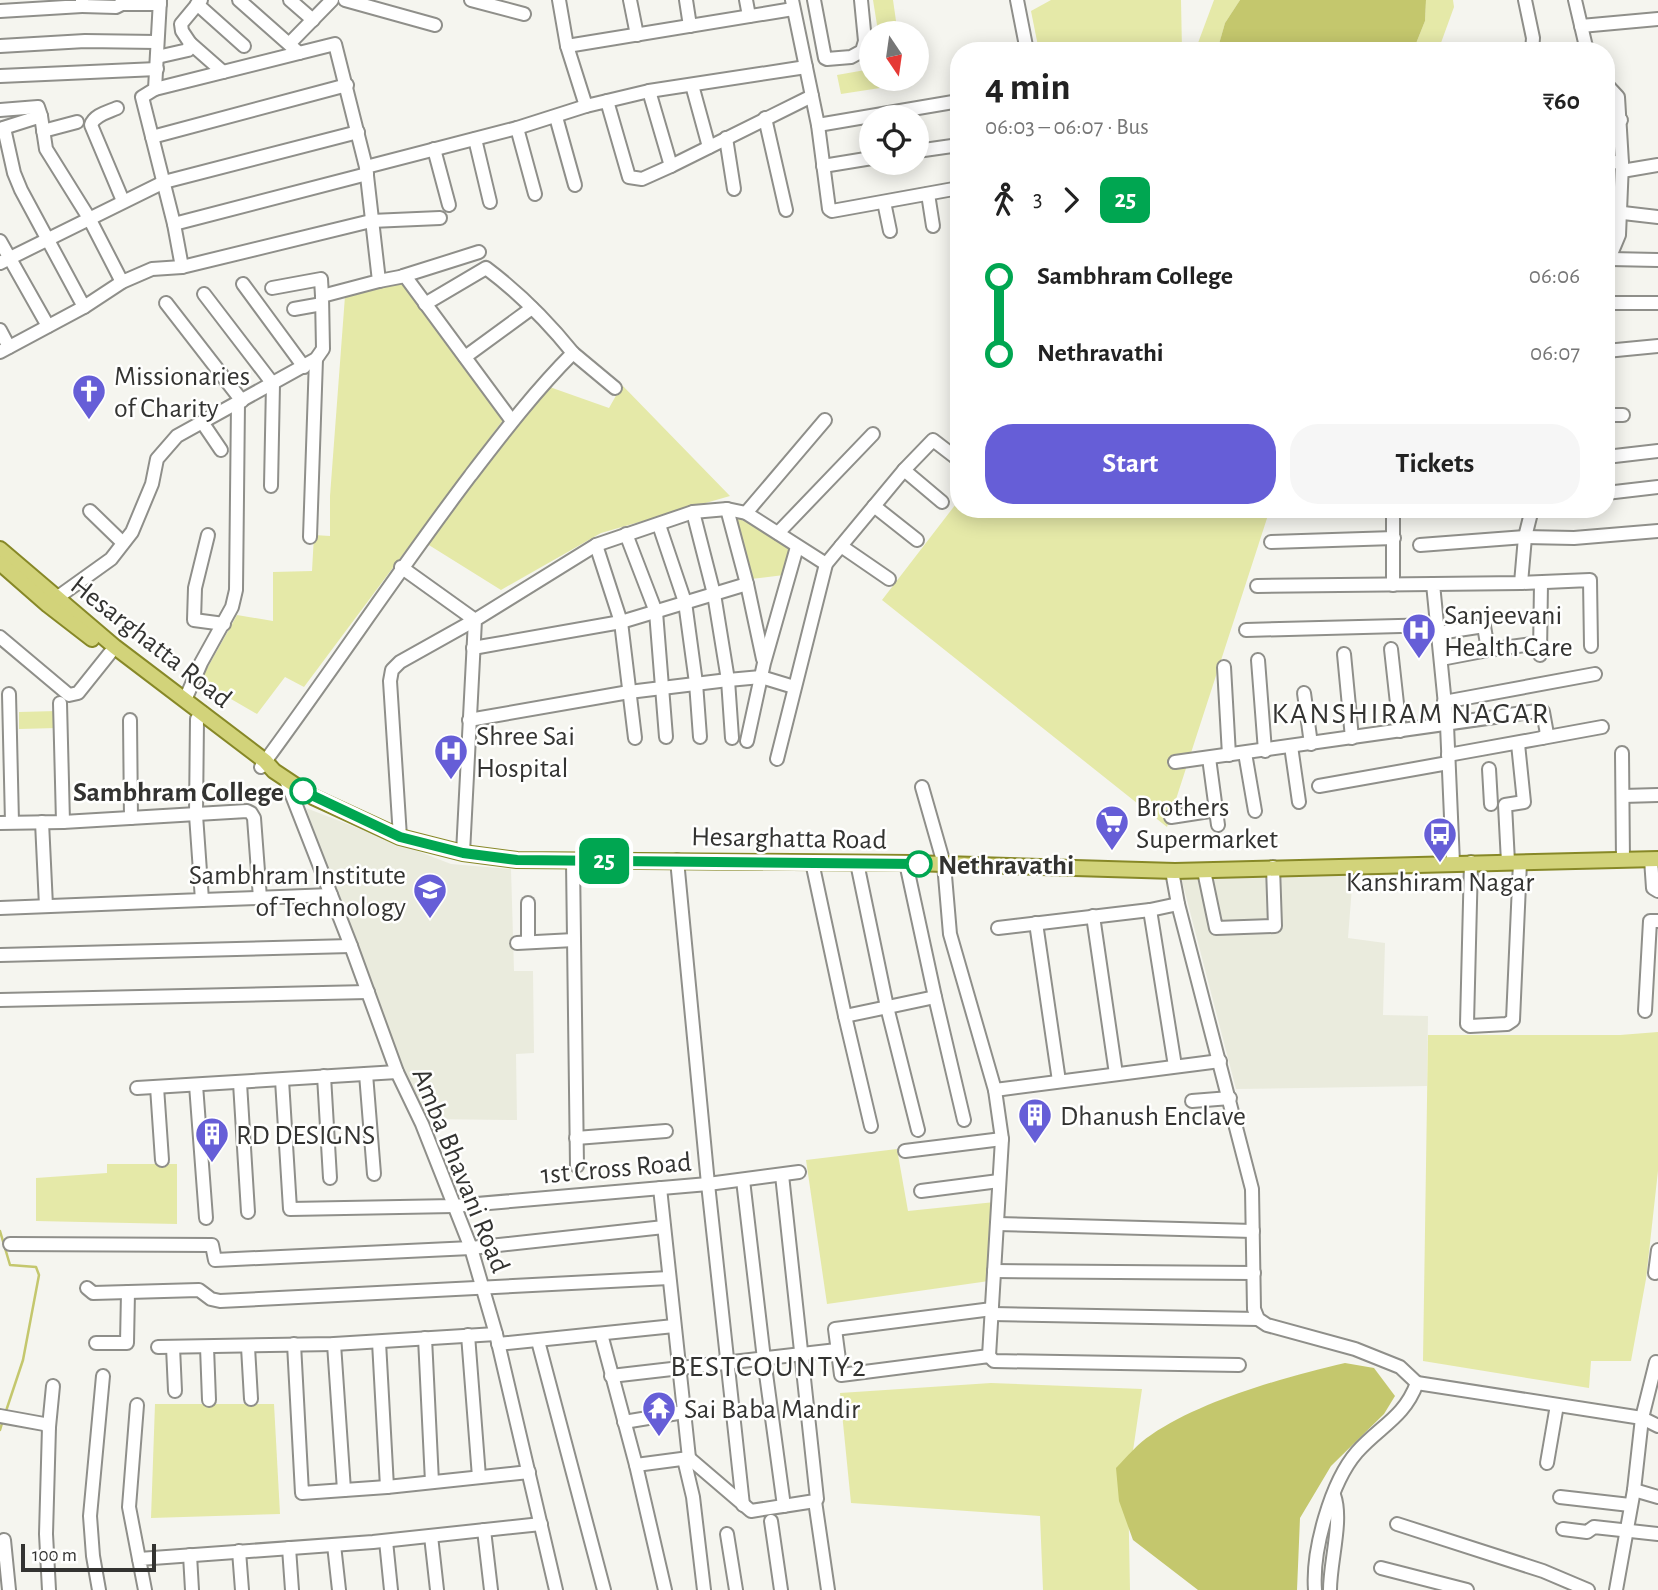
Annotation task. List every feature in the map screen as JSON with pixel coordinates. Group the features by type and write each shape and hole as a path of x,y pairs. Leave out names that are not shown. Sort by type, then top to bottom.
{"main road":[{"name":"Hesarghatta Road","path":"0,549 110,653 271,770 313,797 400,837 463,853 517,860 573,862 677,860 906,863 1172,871 1655,859"},
{"name":"Hesarghatta Road","path":"0,564 185,700 200,716"}],"street":[{"path":"239,0 295,48"},
{"path":"290,0 313,20"},
{"path":"295,48 313,20 332,0"},
{"path":"345,0 435,25"},
{"path":"471,0 524,14"},
{"path":"559,0 567,46 586,106"},
{"path":"630,0 637,35"},
{"path":"686,0 691,26"},
{"path":"746,0 749,16"},
{"path":"814,0 827,59 851,57 862,51 865,41 861,0"},
{"path":"1017,0 1025,42"},
{"path":"1525,0 1533,42"},
{"path":"1575,0 1585,42"},
{"path":"0,11 82,3 116,6 122,2 160,2 155,89"},
{"path":"223,72 190,43 181,27 199,2 244,46"},
{"path":"567,46 749,16 793,4 818,125 828,208 832,211 950,190"},
{"path":"797,24 818,19"},
{"path":"1581,26 1658,19"},
{"path":"800,40 821,35"},
{"path":"0,46 85,41 157,42"},
{"path":"0,76 157,63 188,50 190,43"},
{"path":"182,267 174,223 142,97 155,89 223,72 295,48 335,44 366,171 379,281"},
{"path":"174,223 366,171 586,106 649,91 806,67"},
{"path":"152,137 347,85"},
{"path":"692,85 709,146"},
{"path":"649,91 671,166"},
{"path":"1615,94 1618,97 1621,120 1622,167 1622,213 1615,246"},
{"path":"607,101 629,177 642,179 812,96"},
{"path":"818,125 950,103"},
{"path":"0,110 38,107 46,149 89,218 122,282"},
{"path":"117,108 92,120 91,125 123,201"},
{"path":"41,116 2,128 21,190 84,307"},
{"path":"556,117 575,185"},
{"path":"765,118 786,210"},
{"path":"1615,119 1621,120"},
{"path":"43,131 77,122"},
{"path":"517,128 535,194"},
{"path":"5,261 164,182 358,132"},
{"path":"726,138 734,189"},
{"path":"475,139 490,202"},
{"path":"929,149 950,146"},
{"path":"434,149 449,205"},
{"path":"823,166 859,160"},
{"path":"1615,164 1622,167 1658,165"},
{"path":"928,194 933,226"},
{"path":"884,202 891,230"},
{"path":"1615,212 1658,217"},
{"path":"0,330 4,350 84,307 122,282 152,269 182,267 372,221 440,218"},
{"path":"0,241 5,261 48,326"},
{"path":"294,309 479,252"},
{"path":"1615,262 1658,260"},
{"path":"425,304 486,268 532,308 573,353 615,388"},
{"path":"403,276 512,421"},
{"path":"52,601 111,559 123,544 132,532 152,484 157,459 177,436 316,359 323,349 321,279 272,288"},
{"path":"243,284 304,368"},
{"path":"204,294 273,384 271,486"},
{"path":"166,303 240,402 236,590 232,607 201,663 185,700"},
{"path":"1615,303 1658,303"},
{"path":"465,357 532,308"},
{"path":"1615,350 1658,346"},
{"path":"271,770 401,567 512,421 545,381 573,353"},
{"path":"310,537 316,359"},
{"path":"1615,415 1623,415"},
{"path":"746,513 825,420"},
{"path":"202,422 221,450"},
{"path":"778,533 873,434"},
{"path":"777,759 826,564 904,470 933,440 950,453"},
{"path":"1615,456 1658,451"},
{"path":"904,470 942,502"},
{"path":"1615,492 1658,487"},
{"path":"874,506 917,540"},
{"path":"727,509 764,663"},
{"path":"400,837 390,681 392,670 400,662 475,620 596,545 693,512 727,509 746,513 826,564"},
{"path":"90,511 123,544"},
{"path":"693,512 714,594 728,680 732,738"},
{"path":"1393,584 1394,518"},
{"path":"1521,583 1525,537 1530,518"},
{"path":"659,525 685,602 700,737"},
{"path":"1420,545 1658,531"},
{"path":"626,534 656,612 666,737"},
{"path":"208,535 195,588 194,620 224,624"},
{"path":"1272,542 1394,538"},
{"path":"596,545 621,622 635,738"},
{"path":"841,546 889,579"},
{"path":"747,741 764,663 797,547"},
{"path":"401,567 475,620"},
{"path":"1257,586 1541,583 1587,578 1590,580 1591,646"},
{"path":"1441,659 1488,650 1540,649 1541,583"},
{"path":"473,648 621,622 747,584"},
{"path":"1433,584 1447,725 1453,863"},
{"path":"463,853 475,620"},
{"path":"1246,630 1439,629 1484,626 1488,650"},
{"path":"0,637 69,695 78,692 110,653"},
{"path":"1391,649 1400,731"},
{"path":"1343,654 1352,738"},
{"path":"1258,660 1265,751"},
{"path":"1224,667 1229,755"},
{"path":"1444,702 1595,674"},
{"path":"470,720 696,683 761,677 793,687"},
{"path":"1304,692 1311,744"},
{"path":"9,694 6,823 251,813 260,898"},
{"path":"60,704 63,822"},
{"path":"1175,762 1541,710 1547,734 1542,738"},
{"path":"200,716 196,815 202,900"},
{"path":"130,720 131,818"},
{"path":"1319,786 1602,727"},
{"path":"1477,804 1505,805 1524,802 1517,744"},
{"path":"1291,747 1298,802"},
{"path":"1622,752 1623,860"},
{"path":"1245,753 1255,811"},
{"path":"1209,758 1218,825"},
{"path":"1489,769 1491,804"},
{"name":"Amba Bhavani Road","path":"271,770 331,895 397,1072 422,1124 471,1248 497,1339 556,1590"},
{"path":"922,787 944,864 950,934 995,1090 1002,1139 989,1356 994,1361 1239,1365"},
{"path":"1623,796 1658,795"},
{"path":"1471,862 1467,1024 1507,1024 1513,1020 1514,862 1505,805"},
{"path":"1171,817 1216,810"},
{"path":"42,822 46,906"},
{"path":"1655,859 1653,888 1658,891"},
{"path":"677,860 708,1184 743,1505"},
{"path":"573,862 577,1166"},
{"path":"812,862 871,1126"},
{"path":"857,863 887,1007 918,1130"},
{"path":"906,863 964,1120"},
{"path":"1204,871 1216,928 1275,926 1273,867"},
{"path":"1172,871 1178,904 1252,1189 1254,1309 1258,1319"},
{"path":"0,908 331,895"},
{"path":"528,903 523,942 574,940"},
{"path":"998,928 1150,910 1178,904"},
{"path":"1150,910 1175,1066"},
{"path":"1093,916 1116,1074"},
{"path":"1645,1011 1650,921 1658,921"},
{"path":"1036,923 1059,1081"},
{"path":"0,955 351,946"},
{"path":"0,1000 368,992"},
{"path":"845,1016 935,997"},
{"path":"995,1090 1220,1061"},
{"path":"137,1088 397,1072"},
{"path":"366,1074 374,1174"},
{"path":"324,1076 330,1178"},
{"name":"1st Cross Road","path":"282,1080 290,1209 454,1206 708,1184 799,1172"},
{"path":"240,1083 248,1212"},
{"path":"196,1085 206,1217"},
{"path":"157,1087 162,1160"},
{"path":"1192,1101 1230,1098"},
{"path":"576,1138 666,1131"},
{"path":"905,1151 1002,1139"},
{"path":"782,1175 828,1590"},
{"path":"743,1180 784,1506"},
{"path":"921,1191 999,1181"},
{"path":"660,1188 687,1458 704,1590"},
{"path":"997,1224 1253,1231"},
{"path":"10,1244 212,1245 215,1260 471,1248 664,1227"},
{"path":"1655,1273 1658,1250"},
{"path":"994,1271 1254,1273"},
{"path":"88,1288 93,1293 199,1290 211,1299 220,1301 669,1278"},
{"path":"96,1343 127,1343 128,1292"},
{"path":"989,1356 841,1375 835,1329 992,1312 1258,1319 1268,1325 1355,1349 1400,1367 1417,1383 1642,1418 1658,1426"},
{"path":"158,1347 334,1344 468,1335 538,1341 674,1326"},
{"path":"601,1334 636,1465 665,1590"},
{"path":"468,1335 479,1477"},
{"path":"425,1338 432,1482"},
{"path":"538,1341 604,1590"},
{"path":"379,1342 387,1487"},
{"path":"294,1344 300,1492 387,1487 529,1472"},
{"path":"334,1344 344,1490"},
{"path":"173,1347 175,1391"},
{"path":"207,1347 209,1400"},
{"path":"248,1347 251,1399"},
{"path":"611,1376 837,1350"},
{"path":"1616,1590 1634,1490 1642,1418 1656,1362"},
{"path":"99,1590 90,1516 103,1376"},
{"path":"1315,1590 1315,1563 1334,1495 1349,1463 1359,1450 1404,1409 1417,1383"},
{"path":"49,1590 46,1534 53,1386"},
{"path":"137,1405 129,1507 145,1590"},
{"path":"1548,1462 1557,1405"},
{"path":"624,1422 684,1412"},
{"path":"2,1416 49,1427"},
{"path":"636,1465 687,1458 753,1511 816,1500"},
{"path":"1634,1490 1658,1497"},
{"path":"1330,1590 1339,1509 1334,1495"},
{"path":"1560,1497 1630,1505"},
{"path":"771,1521 781,1590"},
{"path":"139,1559 386,1541 541,1524"},
{"path":"1397,1524 1543,1571 1588,1590"},
{"path":"1563,1529 1587,1532 1592,1527 1658,1534"},
{"path":"484,1530 491,1590"},
{"path":"727,1534 736,1590"},
{"path":"431,1536 437,1590"},
{"path":"4,1540 9,1590"},
{"path":"386,1541 391,1590"},
{"path":"334,1545 339,1590"},
{"path":"289,1548 292,1590"},
{"path":"239,1551 242,1590"},
{"path":"190,1555 192,1590"},
{"path":"1381,1568 1467,1590"}],"shaded area":[{"path":"873,0 893,0 896,21 876,21"},
{"path":"1051,0 1181,0 1182,42 1037,42 1031,11"},
{"path":"1214,0 1240,0 1225,23 1220,42 1198,42"},
{"path":"1240,0 1426,0 1425,21 1417,42 1220,42 1225,23"},
{"path":"1426,0 1453,0 1454,7 1441,42 1417,42 1425,21"},
{"path":"859,71 860,91 841,94 837,75"},
{"path":"402,279 503,420 304,687 285,677 257,714 200,681 237,615 273,621 273,572 312,571 314,535 330,536 330,496 345,296"},
{"path":"544,385 609,408 622,385 730,496 601,533 501,590 424,542"},
{"path":"950,512 950,518 1267,518 1167,827 882,600"},
{"path":"736,518 792,547 784,575 751,579"},
{"path":"57,711 57,728 19,729 19,712"},
{"name":"Sambhram Institute of Technology","path":"306,808 451,864 511,869 514,971 533,971 534,1053 516,1054 517,1120 427,1119 396,1055"},
{"path":"1353,874 1348,938 1385,943 1383,1015 1428,1016 1427,1086 1236,1089 1181,877"},
{"path":"1658,1032 1658,1171 1646,1279 1631,1361 1591,1361 1589,1388 1423,1361 1428,1035 1620,1035"},
{"path":"897,1149 908,1211 995,1202 989,1281 827,1304 806,1160"},
{"path":"107,1164 177,1164 177,1224 36,1221 36,1178 107,1173"},
{"path":"1345,1363 1374,1368 1395,1396 1384,1414 1331,1466 1300,1518 1297,1590 1198,1590 1133,1540 1119,1501 1116,1468 1142,1442 1172,1422 1219,1401 1297,1375"},
{"path":"991,1383 1142,1389 1128,1485 1130,1590 1043,1590 1040,1516 851,1503 840,1393"},
{"path":"155,1404 274,1404 280,1514 151,1518"}],"waterway":[{"path":"0,1231 10,1265 36,1267 39,1275 23,1360 5,1414"},
{"path":"0,1430 3,1420"}],"bus line":[{"name":"25","path":"303,791 400,837 463,853 517,860 919,864"}],"place":[{"name":"Missionaries of Charity","path":"89,421"},
{"name":"Sanjeevani Health Care","path":"1419,660"},
{"name":"Shree Sai Hospital","path":"451,781"},
{"name":"Sambhram College","path":"303,791"},
{"name":"Brothers Supermarket","path":"1112,852"},
{"name":"Nethravathi","path":"919,864"},
{"name":"Kanshiram Nagar","path":"1440,864"},
{"name":"Sambhram Institute of Technology","path":"430,920"},
{"name":"Dhanush Enclave","path":"1035,1145"},
{"name":"RD DESIGNS","path":"212,1164"},
{"name":"Sai Baba Mandir","path":"659,1438"}],"district":[{"name":"KANSHIRAM NAGAR","path":"1411,713"},
{"name":"BESTCOUNTY2","path":"769,1366"}]}
